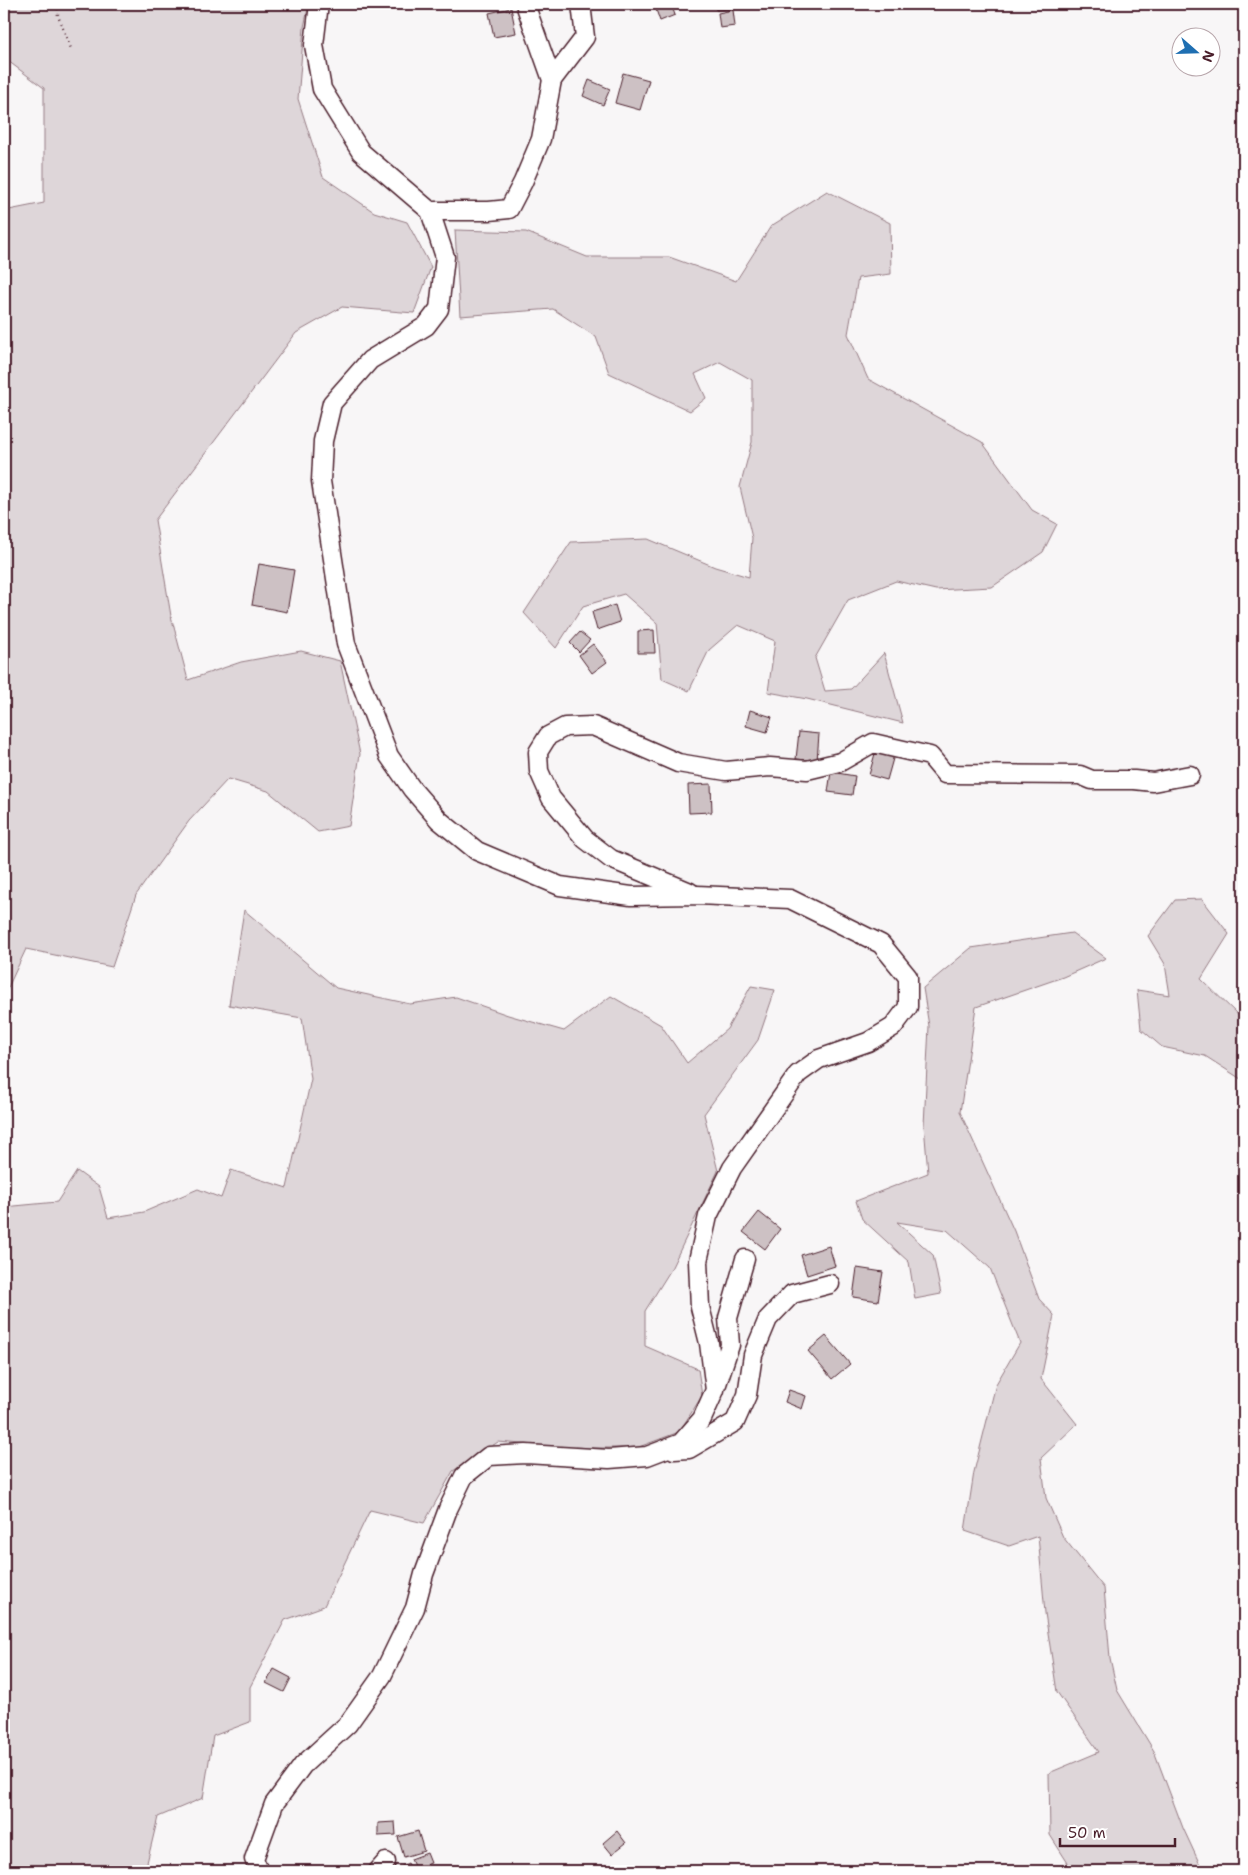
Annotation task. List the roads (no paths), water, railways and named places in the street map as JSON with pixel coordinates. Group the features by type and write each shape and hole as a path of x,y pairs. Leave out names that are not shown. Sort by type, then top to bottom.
{"street":[{"path":"319,4 314,45 322,89 361,152 430,211 445,257 439,309 426,326 370,360 332,403 323,442 321,481 346,644 389,756 412,789 439,820 476,851 560,886 632,896 697,895 790,899 881,944 908,977 908,1007 893,1027 868,1042 819,1059 798,1074 732,1168 708,1216 698,1261 700,1306 709,1343 716,1390"},
{"path":"525,4 552,80"},
{"path":"430,211 509,209 523,182 541,139 552,80 585,37 581,4"},
{"path":"697,895 611,859 585,839 551,798 539,771 538,752 548,736 565,727 593,726 678,763 726,771 770,767 807,770 840,762 873,743 930,756 945,774 1080,776 1092,780 1153,782 1190,775"},
{"path":"259,1871 254,1859 274,1804 303,1765 348,1724 382,1676 415,1608 424,1574 448,1510 464,1476 490,1456 526,1454 609,1459 647,1456 681,1443 702,1419 716,1390 730,1345 728,1318 745,1259"},
{"path":"664,1450 689,1449 735,1422 747,1395 753,1355 768,1319 792,1294 830,1284"}]}
